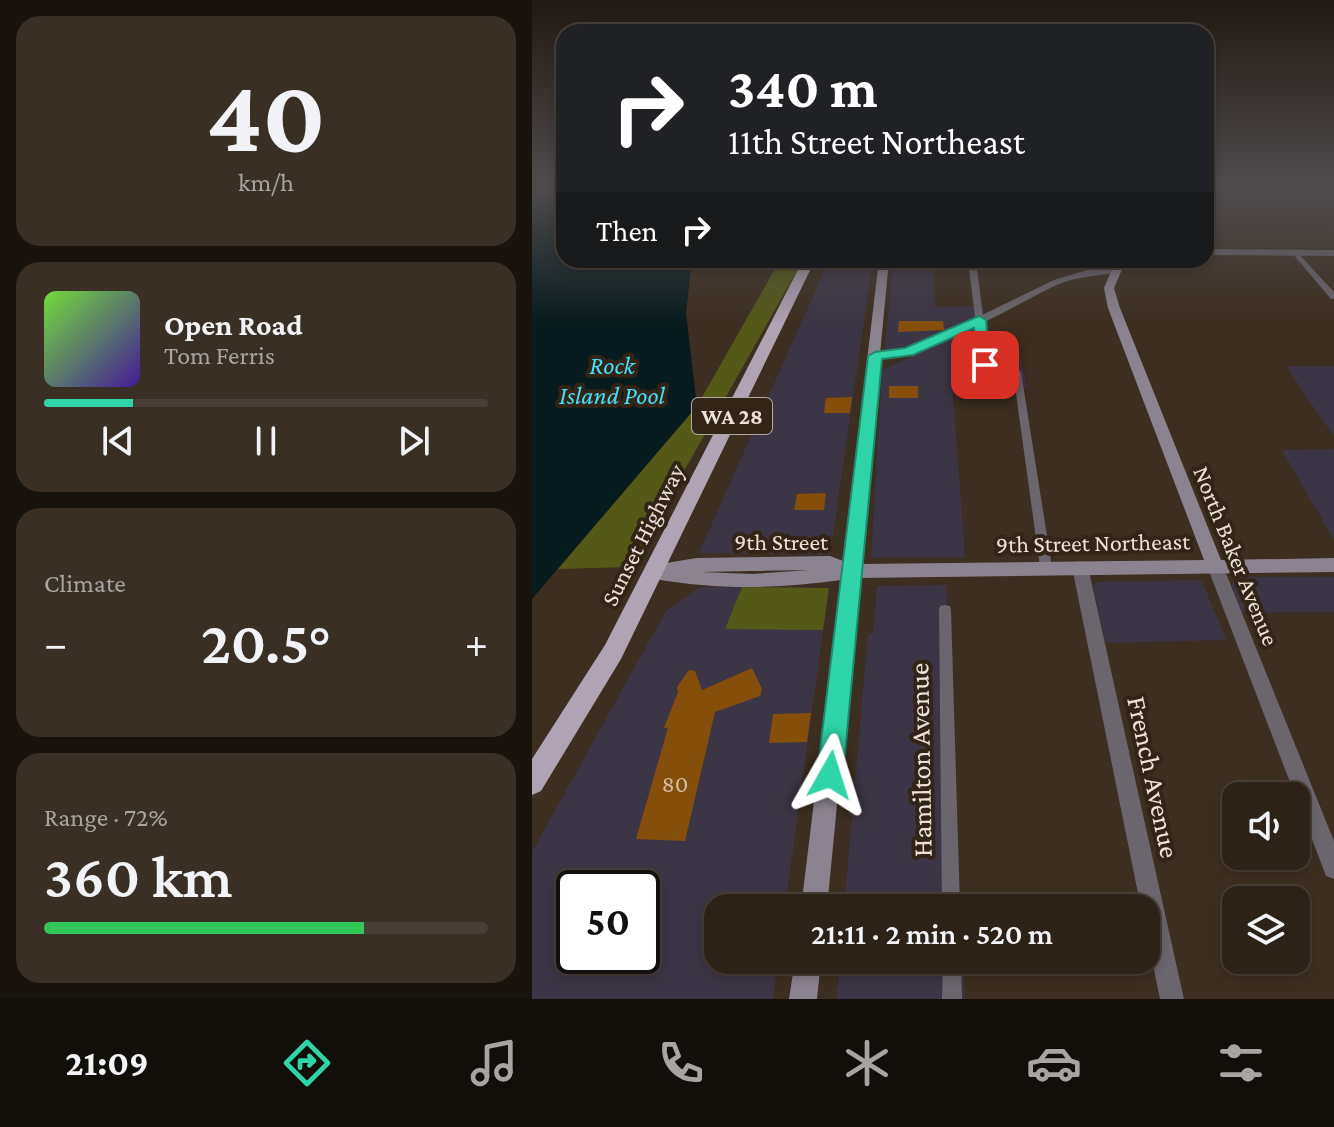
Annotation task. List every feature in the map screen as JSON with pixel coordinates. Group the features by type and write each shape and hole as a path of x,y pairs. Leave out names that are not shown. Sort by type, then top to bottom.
{"highway":[{"name":"Sunset Highway","path":"532,782 613,652 805,268"}],"main road":[{"path":"816,894 883,268"},
{"name":"North Baker Avenue","path":"1118,268 1109,288 1114,308 1215,566"},
{"name":"9th Street Northeast","path":"852,571 1334,565"},
{"name":"9th Street","path":"655,572 705,579 792,578 852,571"},
{"path":"803,999 806,974"}],"street":[{"path":"1214,252 1333,254"},
{"path":"1295,253 1334,297"},
{"path":"973,268 985,365"},
{"path":"875,356 908,352 1084,271 1102,268"},
{"path":"1017,372 1046,567"},
{"name":"North Baker Avenue","path":"1215,566 1334,868"},
{"name":"French Avenue","path":"1080,567 1172,999"},
{"name":"Hamilton Avenue","path":"945,610 951,894"},
{"path":"952,974 952,999"}],"shaded area":[{"path":"825,268 872,268 830,555 699,553"},
{"path":"892,268 933,268 935,307 983,306 985,313 893,352 885,349"},
{"path":"988,322 992,346 1018,346 1027,387 953,393 965,557 871,558 882,370"},
{"path":"1287,366 1334,366 1334,436 1305,395"},
{"path":"1334,449 1334,540 1282,450"},
{"path":"1241,577 1334,577 1334,612 1241,613 1232,586 1233,580"},
{"path":"1197,580 1203,583 1226,640 1106,643 1093,587 1097,582"},
{"path":"946,585 960,894 845,894 868,634 873,633 877,586"},
{"path":"700,587 829,588 787,894 704,894 704,974 776,974 773,999 532,999 532,852 666,611"},
{"path":"839,974 964,974 965,999 837,999"}],"green space":[{"path":"775,268 798,268 630,567 558,569 697,406"},
{"path":"742,587 829,588 823,630 725,629"}],"water":[{"name":"Rock Island Pool","path":"532,233 556,233 556,268 691,268 686,313 697,406 532,599"}],"building":[{"path":"899,321 943,321 944,330 898,332"},
{"path":"889,386 918,386 918,398 889,398"},
{"path":"852,397 850,413 824,413 826,398"},
{"path":"826,493 824,510 794,510 797,494"},
{"path":"752,668 762,689 760,696 715,712 685,841 636,839 677,687 689,670 695,671 702,690"},
{"path":"811,713 807,742 769,743 773,714"}],"route":[{"path":"830,775 875,356 908,352 979,320 985,365"}]}
